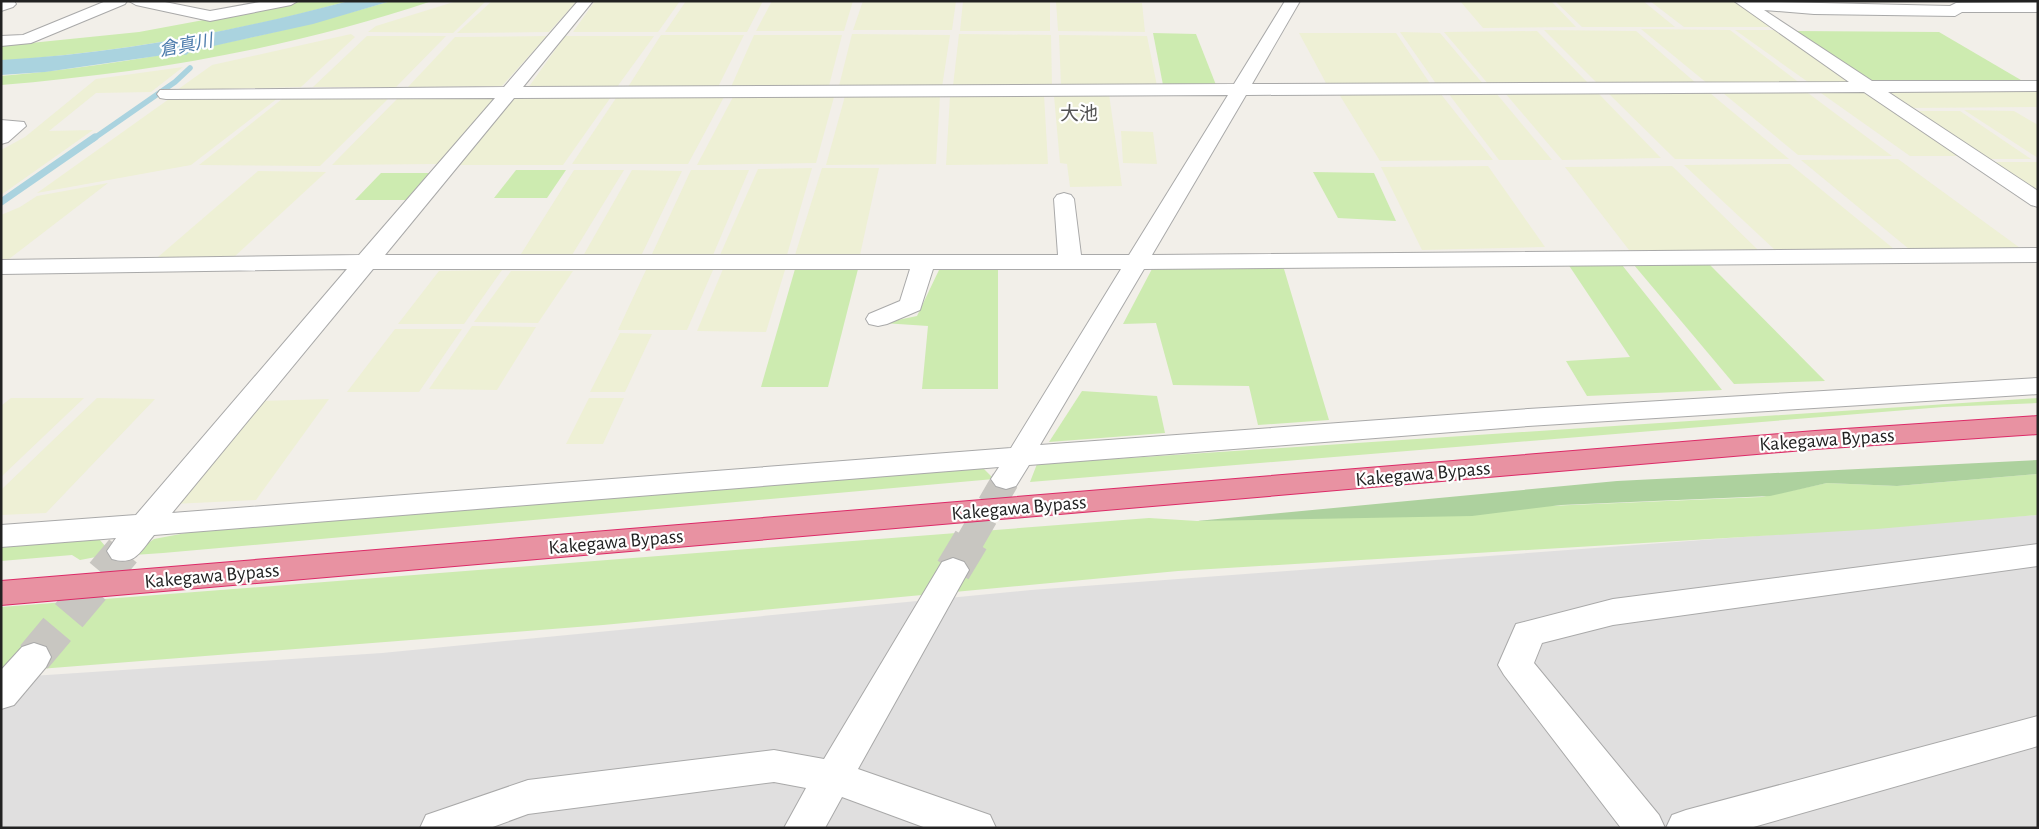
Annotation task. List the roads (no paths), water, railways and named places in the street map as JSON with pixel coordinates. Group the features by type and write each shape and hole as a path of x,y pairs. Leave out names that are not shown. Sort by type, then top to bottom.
{"highway":[{"name":"Kakegawa Bypass","path":"1,593 1815,440 2038,425"},
{"path":"1815,440 2038,441"}],"street":[{"path":"1,7 8,4 5,1"},
{"path":"1,41 25,40 120,1"},
{"path":"136,1 210,16 291,1"},
{"path":"193,1 243,10"},
{"path":"123,551 586,1"},
{"path":"1013,467 1293,1"},
{"path":"1928,1 2019,22"},
{"path":"1743,3 1814,9 1955,11 1956,8 2001,4 2038,7"},
{"path":"1743,3 2038,201"},
{"path":"166,94 2038,86"},
{"path":"1,126 17,126 1,138"},
{"path":"1064,198 1070,262"},
{"path":"1,266 365,262 1136,262 2038,255"},
{"path":"878,319 911,305 924,262"},
{"path":"1,536 1013,467 1822,397 2038,386"},
{"path":"1645,828 1516,665 1528,633 1613,612 2038,555"},
{"path":"804,828 953,570"},
{"path":"1,695 34,657"},
{"path":"1686,828 2038,730"},
{"path":"440,828 528,797 774,766 833,777 976,828"}],"water":[{"name":"倉真川","path":"349,1 391,1 313,24 191,51 186,55 178,53 45,72 1,75 1,60 133,47 177,40"}],"waterway":[{"path":"93,139 175,82 190,68"},
{"path":"1,202 95,137"}],"tunnel":[{"path":"970,541 1006,479"},
{"path":"953,570 971,540"},
{"path":"34,657 123,551"}],"district":[{"name":"大池","path":"1079,114"}]}
